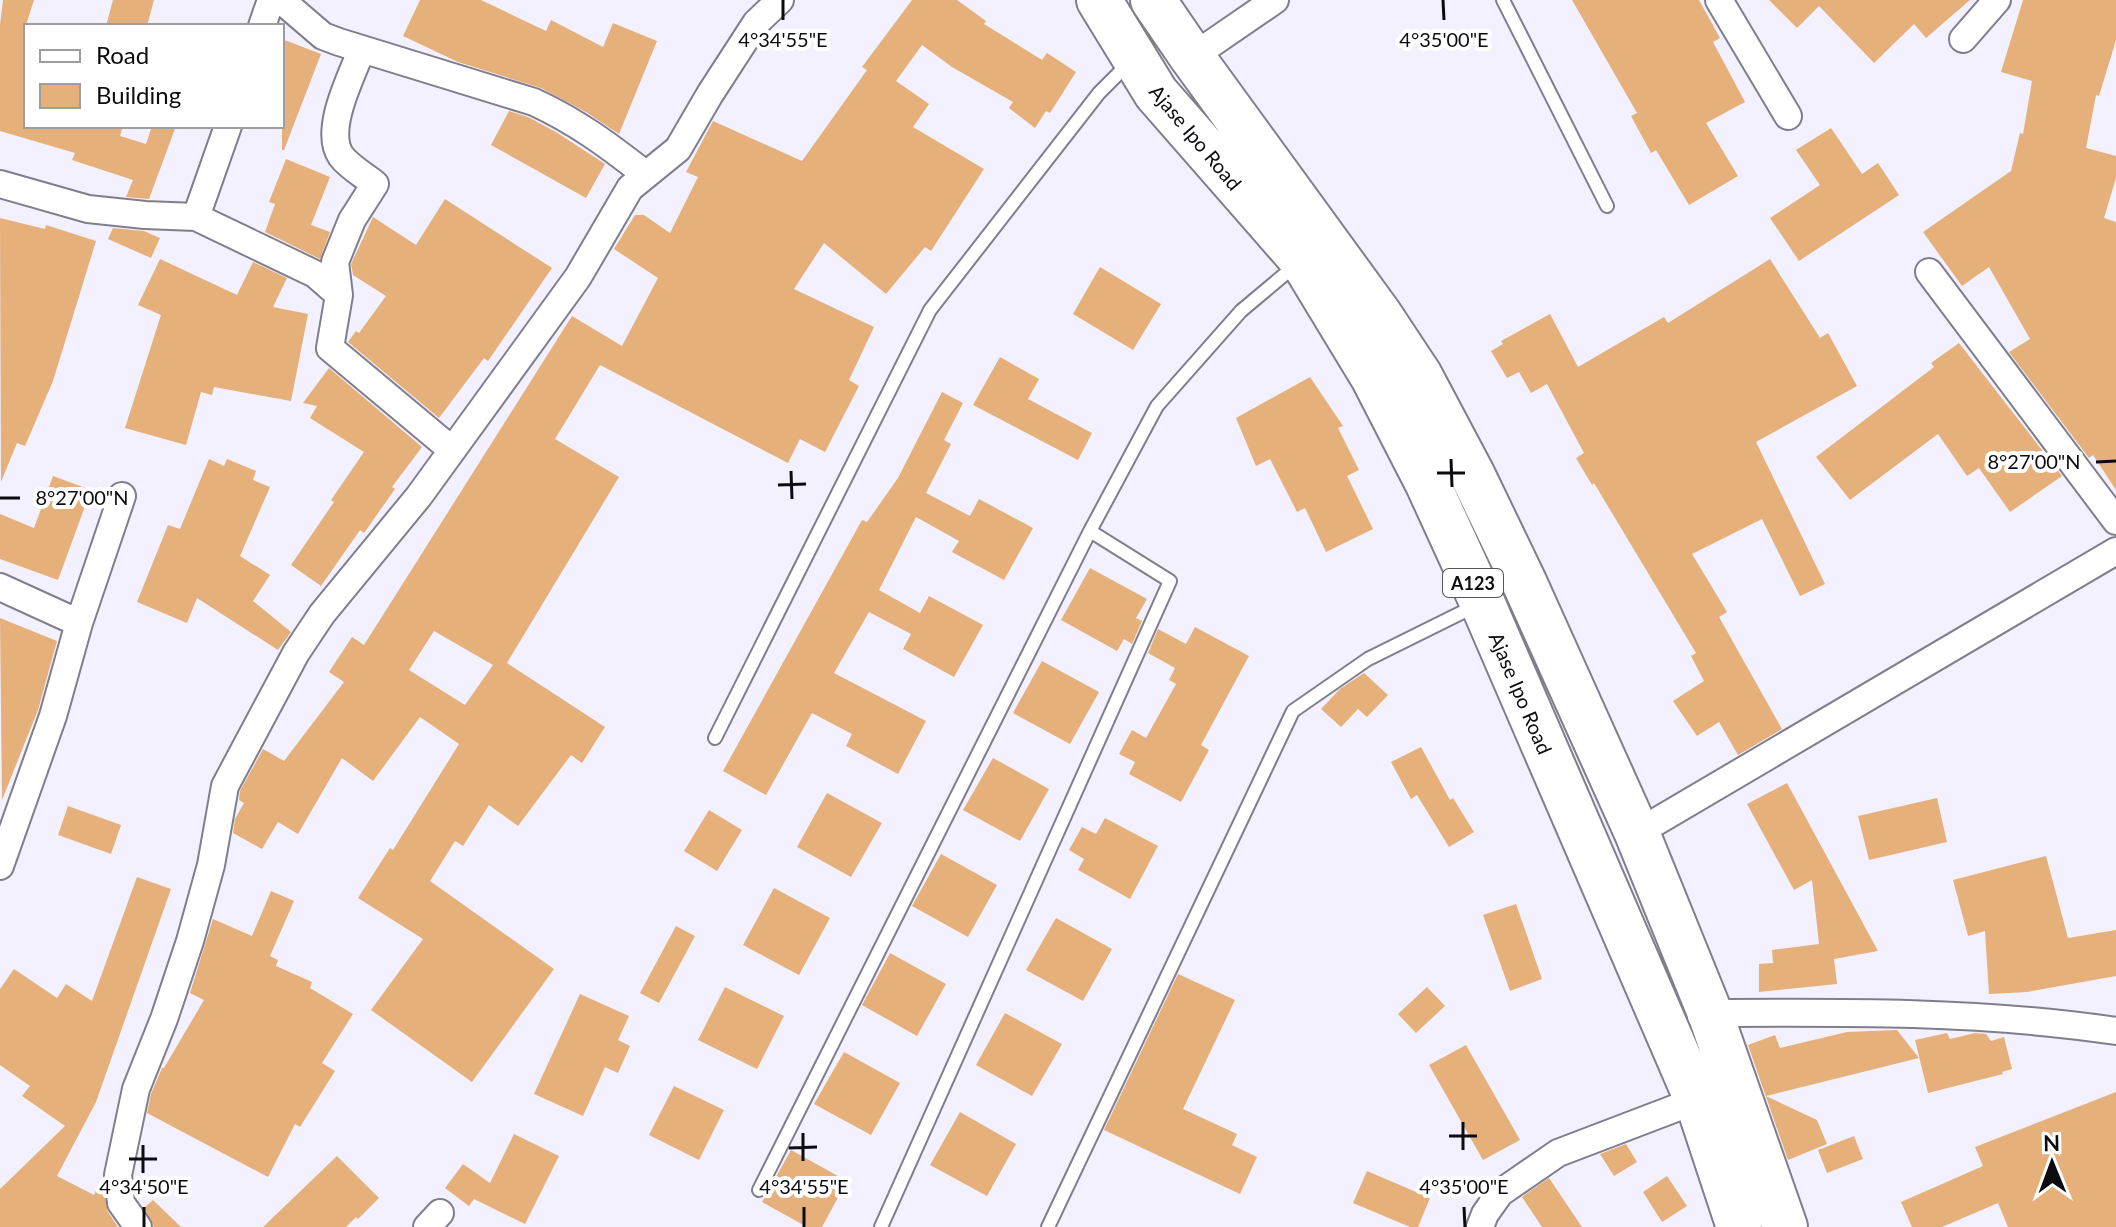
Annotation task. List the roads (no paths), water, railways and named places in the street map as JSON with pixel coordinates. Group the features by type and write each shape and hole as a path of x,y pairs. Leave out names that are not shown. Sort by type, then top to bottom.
{"highway":[{"name":"Ajase Ipo Road","path":"1099,0 1156,93 1302,260 1373,377 1428,484 1482,602 1697,1100 1739,1227"},
{"name":"Ajase Ipo Road","path":"1153,0 1420,376 1472,474 1637,833 1710,1013 1785,1227"}],"street":[{"path":"263,24 271,0"},
{"path":"281,0 323,36 534,102 593,133 645,174"},
{"path":"138,1227 121,1203 118,1175 136,1089 164,1019 211,865 225,786 296,653 322,614 419,496 578,277 630,188 678,149 756,23 780,0"},
{"path":"1192,57 1275,0"},
{"path":"1719,0 1788,116"},
{"path":"1963,39 1997,0"},
{"path":"362,49 337,114 335,139 341,155 375,184 352,220 335,262 339,295 330,348 452,450"},
{"path":"196,217 227,128"},
{"path":"0,184 88,209 196,217 315,274 339,295"},
{"path":"1929,272 2116,521"},
{"path":"0,866 53,716 79,623 122,496"},
{"path":"1637,833 2116,551"},
{"path":"0,587 79,623"},
{"path":"1666,1029 1710,1013 1848,1012 2058,1022 2116,1031"},
{"path":"1480,1227 1500,1193 1558,1153 1697,1100"}],"lane":[{"path":"1503,0 1607,206"},
{"path":"715,738 930,310 1099,93 1134,58"},
{"path":"759,1190 1090,531 1157,406 1241,311 1302,260"},
{"path":"881,1227 1170,581 1090,531"},
{"path":"1048,1227 1293,711 1368,659 1482,602"}]}
